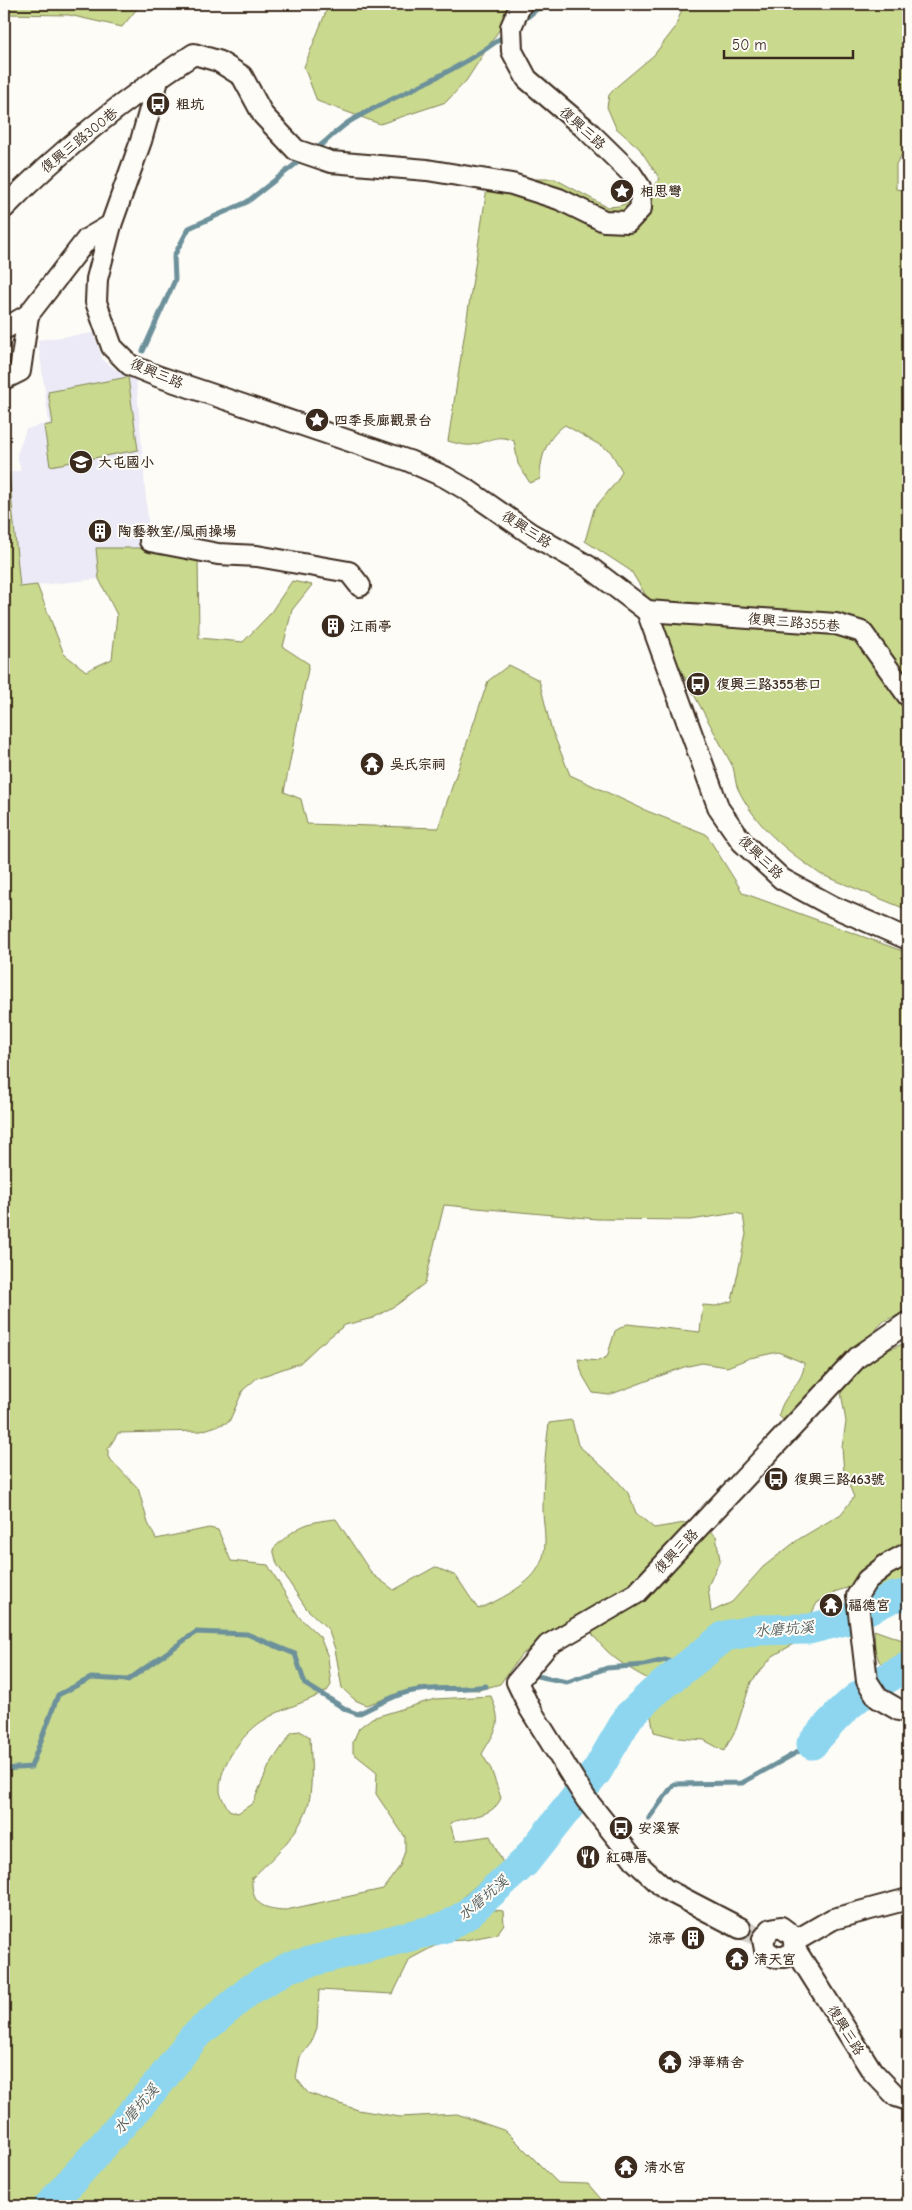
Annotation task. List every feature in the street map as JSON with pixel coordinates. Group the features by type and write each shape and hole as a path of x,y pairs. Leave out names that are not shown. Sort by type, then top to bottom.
{"street":[{"name":"復興三路","path":"521,4 511,27 512,51 527,79 587,130 630,172 640,187 642,208 628,222 604,221 559,199 512,184 427,170 330,162 296,150 263,115 242,76 218,61 194,54 159,77 141,141 111,225 98,279 96,302 112,347 130,365 409,461 446,477 531,534 588,566 647,612 719,808 742,842 782,879 834,907 908,939"},
{"name":"復興三路300巷","path":"4,208 41,170 159,77"},
{"path":"4,330 28,315 86,239 111,225"},
{"path":"4,379 20,371 28,315"},
{"path":"150,542 218,554 257,556 349,572 360,586"},
{"name":"復興三路355巷","path":"647,612 836,624 862,632 908,696"},
{"name":"復興三路","path":"740,1928 665,1889 637,1863 581,1792 530,1709 517,1682 548,1645 637,1593 858,1357 908,1322"},
{"path":"908,1553 886,1565 867,1580 857,1596 859,1626 867,1681 878,1698 899,1710 908,1712"},
{"name":"復興三路","path":"908,1899 833,1920 795,1945 872,2071 896,2096 908,2100"}],"shaded area":[{"name":"大屯國小","path":"94,333 103,360 126,377 136,377 150,548 96,548 99,579 20,587 9,473 21,470 17,455 26,429 49,423 38,340"}],"green space":[{"path":"4,4 141,4 122,27 69,15 4,14"},
{"path":"329,4 516,4 466,81 446,102 380,124 317,101 304,67"},
{"path":"684,4 908,4 908,145 896,164 896,189 908,191 908,910 820,874 784,847 754,816 737,787 733,767 664,639 665,627 631,571 585,541 594,509 617,481 622,471 610,451 565,425 554,435 546,448 541,463 540,479 530,483 518,464 514,441 498,438 469,445 448,441 489,175 517,179 555,179 607,207 619,206 642,198 660,179 639,148 616,128 607,107 609,95 654,55 675,28"},
{"path":"128,377 138,450 50,466 44,426 53,424 48,392"},
{"path":"4,473 9,473 20,587 37,585 64,654 86,671 112,659 117,615 99,579 96,548 150,548 198,555 199,638 243,642 269,615 292,581 312,585 292,610 283,647 309,664 284,792 301,799 307,824 438,828 488,681 509,665 539,680 551,728 570,775 647,811 706,834 743,893 908,953 908,1311 884,1321 787,1423 779,1416 784,1402 801,1376 804,1363 778,1352 750,1358 727,1367 702,1363 684,1367 609,1395 593,1393 583,1376 578,1359 598,1361 607,1357 615,1331 627,1324 700,1332 703,1305 716,1306 732,1301 746,1234 743,1215 736,1213 691,1220 597,1219 444,1205 425,1283 398,1304 373,1318 345,1325 300,1363 257,1378 243,1390 229,1422 201,1431 118,1433 108,1449 108,1457 138,1488 148,1523 156,1539 209,1528 218,1530 231,1561 268,1565 299,1617 320,1637 328,1657 331,1685 327,1691 261,1722 239,1743 223,1771 221,1795 229,1810 238,1813 253,1803 269,1766 292,1732 300,1731 310,1737 310,1794 305,1813 286,1843 252,1878 252,1887 256,1899 264,1906 286,1910 383,1889 400,1866 405,1851 405,1837 376,1794 377,1772 353,1753 353,1742 359,1728 372,1718 435,1699 491,1696 495,1706 497,1726 482,1754 491,1769 501,1798 492,1810 486,1813 450,1823 455,1841 490,1836 503,1863 464,1896 463,1903 466,1907 503,1911 504,1924 497,1934 466,1940 444,1941 410,1959 393,1994 319,1990 317,2028 311,2043 300,2057 296,2078 308,2093 358,2110 400,2117 457,2114 506,2131 558,2183 588,2184 607,2206 4,2206"},
{"path":"908,1342 908,1605 868,1598 864,1583 837,1591 817,1603 797,1642 773,1656 751,1682 736,1729 724,1751 704,1740 678,1738 654,1732 649,1707 650,1680 617,1660 591,1632 563,1630 540,1641 521,1655 500,1684 479,1690 419,1688 366,1705 355,1700 342,1688 335,1649 328,1629 306,1608 277,1564 273,1549 288,1535 308,1524 336,1519 372,1574 394,1590 435,1567 456,1576 478,1609 494,1602 527,1581 538,1568 544,1554 543,1490 549,1423 572,1420 578,1445 614,1477 628,1493 636,1513 654,1528 697,1521 716,1536 720,1560 708,1586 711,1612 732,1602 763,1567 799,1539 841,1514 854,1497 844,1473 842,1447 846,1422 841,1392 870,1361 886,1351"},
{"path":"874,1630 908,1642 908,1692 879,1661 875,1650"}],"waterway":[{"path":"520,23 537,9 554,4"},
{"path":"313,151 352,120 450,70 506,34"},
{"path":"143,351 175,280 174,256 189,228 247,202 302,159"},
{"name":"水磨坑溪","path":"49,2206 158,2084 194,2037 250,1990 289,1967 446,1927 466,1915 524,1863 597,1771 629,1716 653,1693 725,1636 757,1630 809,1629 845,1620 891,1598 908,1594"},
{"path":"4,1769 31,1767 58,1695 91,1678 128,1680 196,1632 247,1634 295,1654 305,1684 347,1710 358,1714 408,1692 427,1689 486,1686"},
{"path":"537,1676 567,1682 607,1668 644,1665 665,1660 686,1666"},
{"path":"812,1744 844,1709 866,1691 908,1667"},
{"path":"649,1818 674,1784 742,1783 812,1744"}],"tunnel":[{"path":"740,1928 763,1939"}],"place":[{"name":"粗坑","path":"158,104"},
{"name":"相思彎","path":"622,191"},
{"name":"四季長廊觀景台","path":"317,420"},
{"name":"大屯國小","path":"81,462"},
{"name":"陶藝教室/風雨操場","path":"100,531"},
{"name":"江雨亭","path":"333,626"},
{"name":"復興三路355巷口","path":"698,684"},
{"name":"吳氏宗祠","path":"372,764"},
{"name":"復興三路463號","path":"776,1479"},
{"name":"福德宮","path":"831,1605"},
{"name":"安溪寮","path":"621,1828"},
{"name":"紅磚厝","path":"588,1857"},
{"name":"涼亭","path":"693,1938"},
{"name":"清天宮","path":"737,1959"},
{"name":"淨華精舍","path":"670,2062"},
{"name":"清水宮","path":"626,2167"}]}
